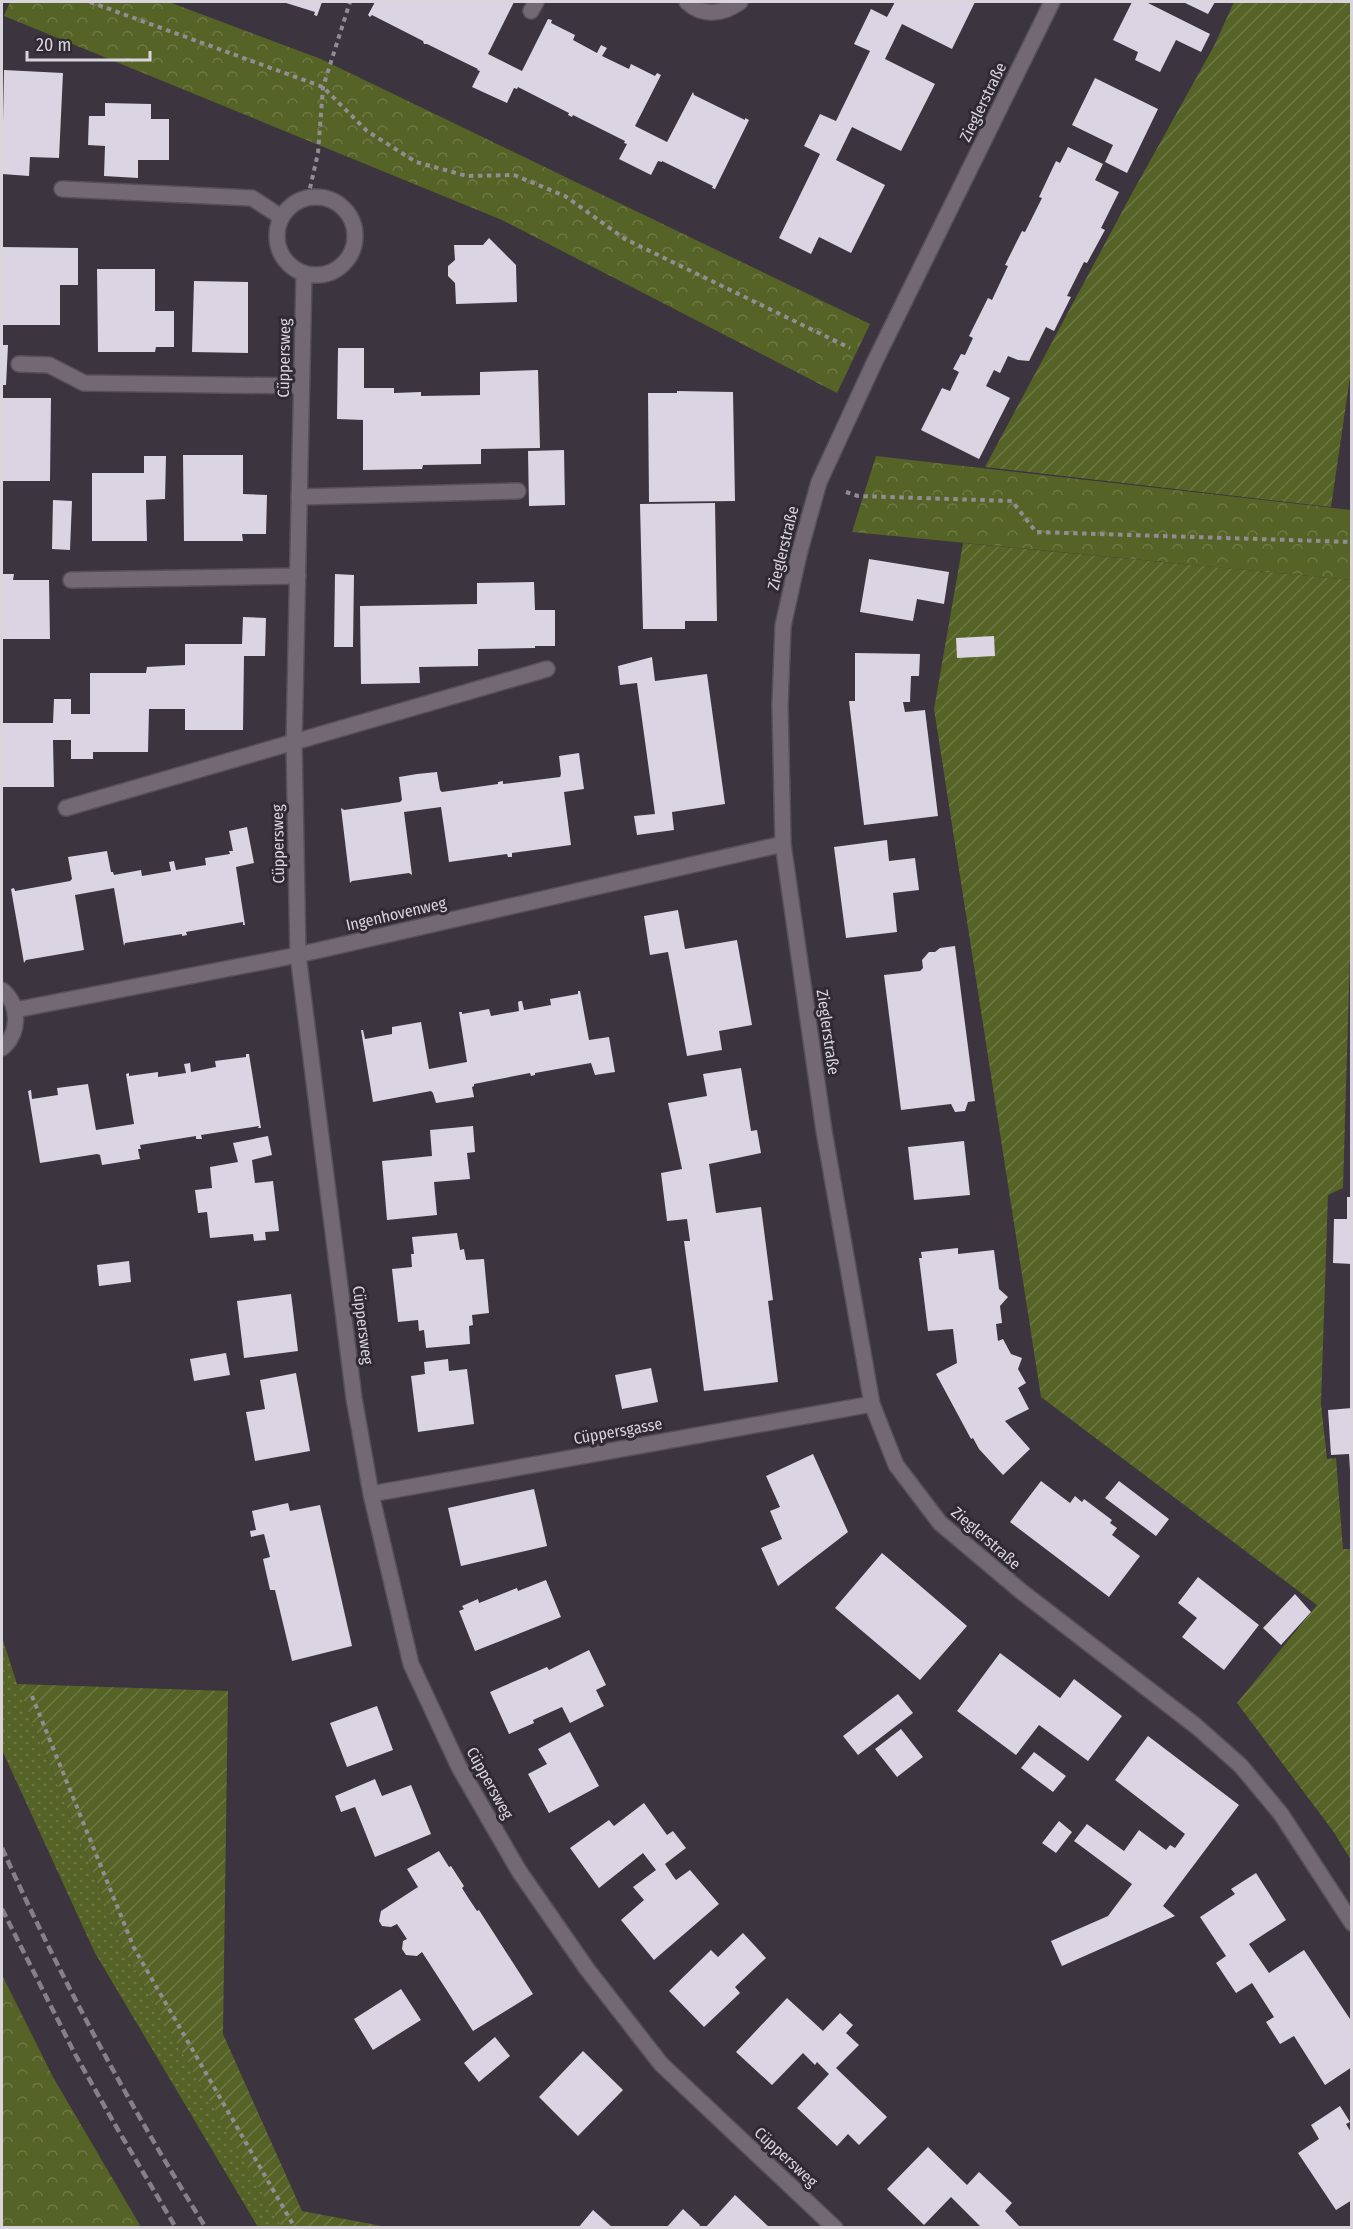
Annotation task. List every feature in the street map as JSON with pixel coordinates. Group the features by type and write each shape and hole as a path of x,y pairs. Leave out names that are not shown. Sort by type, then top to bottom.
{"street":[{"path":"687,2 702,11 718,13 740,2"},
{"name":"Zieglerstraße","path":"1052,2 875,361 819,482 799,554 783,626 780,705 783,844 824,1131 872,1404 896,1464 940,1523 1022,1592 1196,1726 1241,1766 1281,1814 1352,1923"},
{"path":"62,189 252,198 281,217"},
{"path":"308,197 325,198 340,205 354,226 353,251 343,265 331,273 317,276 304,274 289,265 278,248 277,232 281,217 291,205 308,197"},
{"name":"Cüppersweg","path":"304,274 294,742 298,955 354,1398 371,1494 411,1664 459,1767 519,1872 587,1970 661,2064 835,2228"},
{"path":"19,364 49,365 84,383 301,386"},
{"path":"299,497 518,492"},
{"path":"71,580 298,576"},
{"path":"66,808 547,669"},
{"name":"Ingenhovenweg","path":"15,1010 298,955 783,844"},
{"path":"2,990 8,995 15,1010 15,1030 2,1048"},
{"name":"Cüppersgasse","path":"371,1494 872,1404"}],"path":[{"path":"90,2 323,87 367,131 416,162 467,176 514,175 565,196 626,239 875,361"},
{"path":"308,197 318,153 323,87 350,2"},
{"path":"819,482 858,496 1012,501 1036,532 1352,542"},
{"path":"32,1696 134,1948 295,2228"}],"green space":[{"path":"10,2 169,2 321,59 870,324 837,393 502,220 4,16"},
{"path":"1234,2 1351,2 1351,370 1331,507 985,467 1214,46"},
{"path":"876,456 1351,510 1351,580 852,532"},
{"path":"963,543 1351,580 1352,889 1343,1188 1328,1195 1321,1404 1327,1459 1336,1458 1343,1549 1351,1549 1351,1860 1333,1831 1237,1703 1317,1605 1041,1397 934,709"},
{"path":"2,1637 17,1684 125,1952 282,2227 258,2227 95,1953 2,1750"},
{"path":"17,1684 228,1691 223,2034 302,2211 387,2227 282,2227 125,1952"},
{"path":"2,1975 53,2077 141,2227 2,2227"}],"building":[{"path":"283,2 322,2 317,16 314,15 315,12"},
{"path":"375,2 514,2 488,54 522,71 548,19 552,20 551,23 575,35 573,40 597,53 601,45 607,48 602,56 629,69 631,64 655,76 657,73 661,75 635,126 667,142 693,92 694,95 749,120 715,189 662,161 658,161 651,175 619,159 627,144 624,143 625,141 573,115 572,117 568,115 569,113 518,87 514,88 507,103 472,87 480,71 478,69 424,44 423,41 372,15 370,17 368,15"},
{"path":"895,2 975,2 952,49 902,24 885,59 935,84 901,151 852,127 836,160 885,185 851,253 819,237 811,254 779,238 820,154 804,146 820,114 836,121 870,51 854,44 871,9 887,17"},
{"path":"1132,2 1146,2 1210,34 1201,52 1176,40 1160,72 1135,60 1138,52 1113,40"},
{"path":"1183,2 1215,2 1208,14"},
{"path":"4,70 63,73 59,158 30,157 29,176 2,174"},
{"path":"1095,78 1158,109 1127,173 1105,162 1113,145 1072,125"},
{"path":"105,103 151,104 151,119 169,119 169,160 138,160 138,178 104,176 105,146 88,145 89,116 105,116"},
{"path":"1068,147 1103,164 1095,180 1119,192 1101,228 1105,230 1087,263 1084,262 1067,296 1071,297 1054,331 1046,327 1029,361 1008,356 1000,373 994,370 986,386 1010,398 979,459 921,430 942,388 950,391 959,372 953,369 961,354 965,355 973,338 969,336 988,298 992,300 1008,266 1005,265 1042,198 1039,197 1056,161 1060,163"},
{"path":"489,238 516,265 517,302 456,304 455,283 448,276 448,266 455,260 454,245 483,245"},
{"path":"2,247 78,248 78,285 60,285 60,325 2,325"},
{"path":"97,269 155,269 155,311 174,311 174,347 156,347 155,352 98,352"},
{"path":"194,281 248,282 248,353 192,352"},
{"path":"2,345 8,345 6,385 2,385"},
{"path":"338,348 364,348 364,388 394,388 394,393 421,392 421,396 480,395 480,372 538,370 540,448 481,449 481,464 423,465 422,469 363,470 363,420 337,419"},
{"path":"677,391 733,392 735,501 649,502 648,393 677,393"},
{"path":"2,398 51,398 50,481 2,481"},
{"path":"564,450 565,505 529,506 528,451"},
{"path":"183,455 243,455 243,494 267,495 266,534 242,534 243,541 184,541"},
{"path":"144,456 166,456 165,499 146,500 147,541 92,541 92,473 144,473"},
{"path":"53,500 72,501 70,550 52,549"},
{"path":"715,503 717,621 685,621 685,629 643,629 640,504"},
{"path":"869,559 949,572 944,604 917,599 913,621 860,612"},
{"path":"2,574 14,574 13,580 49,580 50,639 2,639"},
{"path":"335,574 354,575 353,647 334,647"},
{"path":"534,582 535,610 555,610 555,646 478,649 478,666 419,667 420,683 361,684 360,606 477,604 477,583"},
{"path":"243,617 266,618 265,656 244,656 243,730 185,730 185,709 149,709 148,752 93,752 93,759 71,759 71,740 53,740 54,787 2,787 2,723 53,723 54,699 71,699 71,714 90,714 90,673 146,673 147,667 185,665 185,644 242,644"},
{"path":"994,636 995,656 957,658 956,638"},
{"path":"855,653 920,654 919,676 911,676 910,702 903,702 905,712 925,710 938,816 864,825 849,701 855,701"},
{"path":"652,657 655,681 707,674 725,804 672,812 674,830 637,835 634,816 655,814 637,683 620,685 618,666"},
{"path":"579,753 584,789 564,792 571,845 512,853 512,857 508,857 507,854 449,862 441,807 404,812 412,875 409,873 350,883 341,808 344,810 400,802 402,800 399,777 417,774 437,772 442,792 498,784 503,781 503,784 560,777 559,756"},
{"path":"247,827 254,863 236,867 245,925 243,922 186,932 187,935 182,936 182,934 125,943 124,946 114,888 75,895 84,950 26,960 24,963 11,889 14,888 15,891 70,881 72,879 68,857 107,851 111,872 114,875 141,870 142,876 171,871 169,862 174,861 176,870 206,865 205,858 230,854 229,851 233,851 229,831"},
{"path":"887,840 889,861 915,858 919,890 893,893 897,932 846,938 834,847"},
{"path":"678,910 685,949 737,940 752,1025 719,1031 722,1050 687,1056 668,952 650,955 644,916"},
{"path":"955,946 975,1101 968,1102 965,1111 955,1112 951,1104 901,1110 884,975 920,971 923,968 922,960 929,952"},
{"path":"580,991 589,1040 609,1037 615,1072 595,1075 591,1063 535,1073 531,1076 530,1073 474,1084 472,1087 474,1097 436,1103 431,1091 373,1102 361,1030 363,1030 365,1039 392,1034 392,1027 421,1022 429,1069 467,1062 459,1012 462,1014 489,1009 491,1016 519,1011 518,1002 520,1001 522,1001 524,1010 551,1005 550,999 578,994"},
{"path":"246,1054 249,1054 261,1128 258,1128 259,1126 201,1135 202,1139 196,1139 196,1136 140,1145 141,1149 138,1149 140,1159 102,1165 100,1155 97,1154 40,1163 28,1091 31,1090 32,1099 58,1095 57,1088 88,1084 96,1130 134,1124 126,1074 129,1073 129,1076 158,1072 158,1077 186,1073 184,1064 190,1063 191,1072 216,1067 215,1061 246,1057"},
{"path":"741,1068 751,1131 757,1130 761,1153 709,1164 716,1213 761,1207 773,1300 768,1301 778,1382 704,1391 684,1241 690,1241 687,1219 667,1221 661,1173 682,1169 668,1103 707,1096 703,1074"},
{"path":"473,1126 475,1152 467,1153 470,1179 434,1182 437,1215 387,1220 382,1161 432,1156 430,1130"},
{"path":"268,1136 272,1155 252,1160 255,1183 273,1181 279,1231 265,1232 266,1240 254,1241 253,1234 210,1238 207,1212 198,1213 195,1190 212,1188 210,1167 238,1162 233,1143"},
{"path":"964,1141 970,1195 914,1200 908,1147"},
{"path":"1347,1197 1352,1197 1352,1264 1333,1263 1334,1219 1347,1219"},
{"path":"457,1233 460,1250 464,1249 466,1260 484,1259 489,1313 472,1315 473,1325 469,1326 470,1344 426,1348 424,1330 419,1331 418,1320 398,1322 392,1269 412,1267 411,1254 414,1254 412,1237"},
{"path":"958,1248 958,1254 994,1250 999,1289 1008,1297 1000,1306 1002,1323 996,1324 998,1341 1003,1339 1011,1354 1022,1358 1018,1369 1026,1383 1018,1388 1029,1409 1005,1421 1030,1449 1003,1475 979,1449 973,1438 971,1439 936,1374 957,1363 953,1329 928,1331 919,1258 922,1258 921,1252"},
{"path":"129,1261 131,1282 99,1286 97,1265"},
{"path":"291,1294 298,1351 244,1358 237,1301"},
{"path":"226,1353 230,1375 194,1381 190,1359"},
{"path":"448,1359 449,1371 467,1369 474,1424 418,1432 411,1376 425,1374 424,1362"},
{"path":"651,1368 658,1402 622,1409 615,1375"},
{"path":"296,1373 310,1451 255,1461 246,1412 265,1409 260,1380"},
{"path":"1352,1408 1352,1470 1350,1470 1349,1454 1331,1455 1328,1410"},
{"path":"813,1454 848,1532 778,1586 761,1548 782,1539 770,1511 780,1507 766,1476"},
{"path":"1041,1481 1070,1503 1075,1496 1082,1502 1084,1499 1112,1520 1110,1523 1117,1528 1112,1535 1140,1556 1109,1597 1010,1522"},
{"path":"1119,1481 1169,1519 1156,1536 1105,1498"},
{"path":"534,1489 547,1546 461,1566 448,1508"},
{"path":"288,1503 290,1511 320,1505 352,1646 292,1661 275,1590 270,1590 263,1559 270,1557 264,1534 251,1537 250,1531 256,1530 252,1511"},
{"path":"882,1553 967,1626 920,1680 835,1608"},
{"path":"1198,1577 1259,1625 1224,1670 1182,1637 1197,1618 1178,1603"},
{"path":"546,1580 561,1617 475,1651 459,1611 464,1609 462,1606 478,1599 479,1603 517,1588 518,1591"},
{"path":"1295,1594 1311,1612 1281,1645 1263,1628"},
{"path":"589,1650 606,1685 596,1690 604,1706 570,1723 562,1707 509,1734 490,1692 547,1667 549,1670"},
{"path":"1000,1653 1060,1698 1074,1679 1122,1716 1088,1761 1039,1725 1016,1755 957,1711"},
{"path":"898,1694 913,1713 858,1755 843,1736"},
{"path":"377,1706 393,1750 347,1767 330,1723"},
{"path":"901,1729 923,1757 897,1777 875,1749"},
{"path":"570,1732 599,1786 549,1813 528,1774 547,1764 538,1749"},
{"path":"1148,1736 1239,1805 1163,1906 1175,1916 1062,1966 1051,1941 1108,1916 1132,1884 1074,1841 1087,1824 1124,1851 1139,1830 1166,1850 1170,1845 1175,1848 1185,1834 1115,1780"},
{"path":"1034,1752 1066,1776 1053,1792 1021,1768"},
{"path":"375,1779 382,1796 411,1785 431,1834 375,1857 355,1807 341,1812 335,1796"},
{"path":"644,1803 667,1835 673,1831 686,1848 665,1864 673,1876 676,1880 690,1870 719,1904 654,1960 621,1920 644,1900 633,1887 656,1870 643,1853 599,1888 570,1848 609,1820 614,1826"},
{"path":"1059,1821 1072,1832 1056,1853 1042,1843"},
{"path":"439,1851 533,1994 473,2031 422,1952 417,1956 406,1955 402,1949 403,1941 407,1939 397,1924 391,1927 382,1926 379,1921 381,1911 418,1887 407,1869"},
{"path":"1256,1873 1286,1920 1249,1944 1269,1973 1304,1950 1352,2022 1352,2067 1325,2085 1294,2036 1280,2044 1266,2022 1274,2017 1252,1983 1236,1993 1216,1963 1226,1956 1200,1917 1235,1894 1231,1889"},
{"path":"743,1933 766,1958 735,1987 740,1993 704,2027 669,1991 711,1950 718,1957"},
{"path":"401,1989 421,2020 373,2050 354,2019"},
{"path":"787,1998 823,2031 840,2013 853,2025 846,2033 859,2045 836,2068 887,2117 859,2145 848,2134 837,2146 797,2108 829,2074 817,2062 815,2065 803,2053 772,2085 736,2052"},
{"path":"495,2037 510,2056 479,2082 464,2063"},
{"path":"583,2051 623,2090 578,2136 539,2097"},
{"path":"1340,2106 1350,2122 1346,2124 1352,2134 1352,2200 1336,2210 1298,2153 1319,2139 1311,2125"},
{"path":"928,2147 967,2185 979,2172 1012,2203 1005,2211 1021,2228 982,2228 951,2197 924,2225 887,2189"},
{"path":"735,2195 770,2228 705,2228"},
{"path":"683,2209 700,2225 698,2228 666,2228"},
{"path":"593,2210 613,2228 578,2228"}],"railway":[{"path":"2,1848 97,2041 206,2228"},
{"path":"2,1909 75,2054 176,2228"}]}
